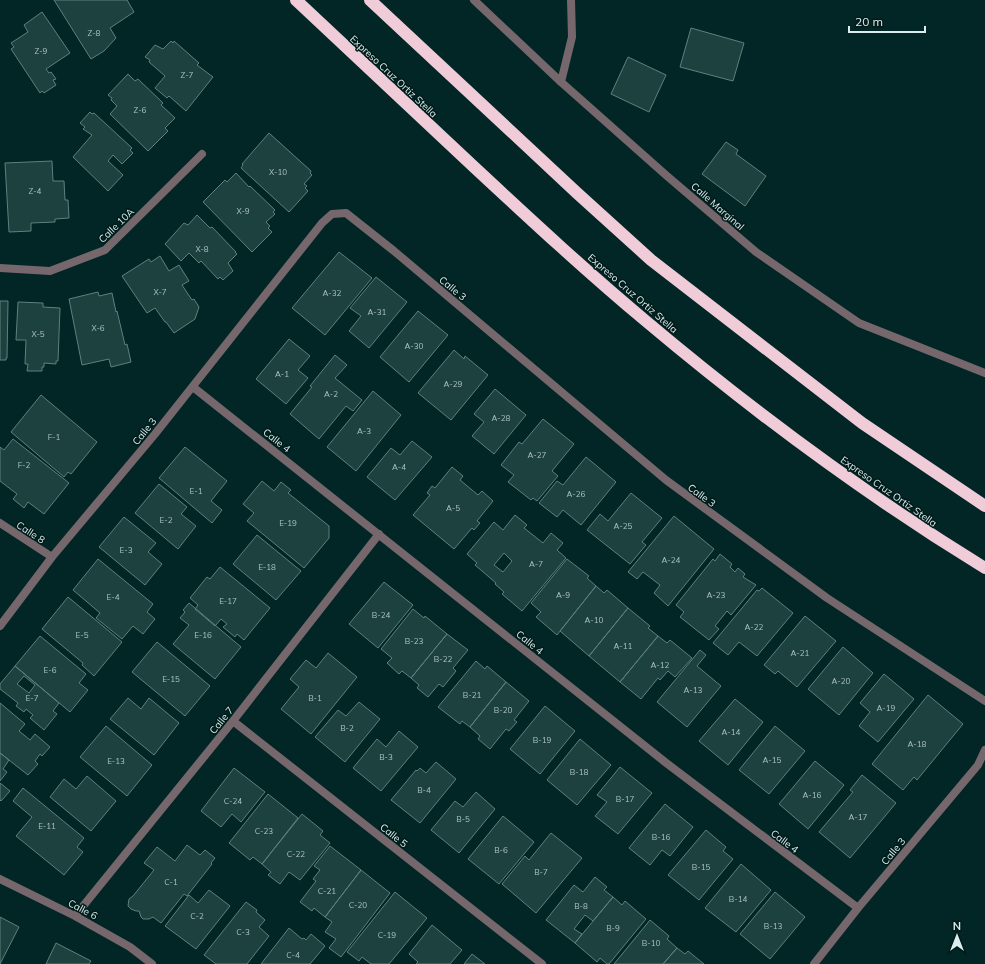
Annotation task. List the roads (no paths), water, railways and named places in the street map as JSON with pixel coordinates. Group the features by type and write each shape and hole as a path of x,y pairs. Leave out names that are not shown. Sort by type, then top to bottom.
{"highway":[{"name":"Expreso Cruz Ortiz Stella","path":"296,0 544,231 647,322 749,404 850,479 934,537 985,568"},
{"path":"370,0 571,188 651,260 862,423 985,506"}],"street":[{"name":"Calle Marginal","path":"474,0 561,82 756,252 859,323 985,373"},
{"path":"561,82 572,37 572,0"},
{"name":"Calle 10A","path":"0,268 50,271 105,250 202,154"},
{"name":"Calle 3","path":"0,626 52,557 193,387 322,223 332,214 346,212 666,480 828,598 985,701"},
{"name":"Calle 4","path":"193,387 665,762 858,908"},
{"name":"Calle 8","path":"0,523 52,557"},
{"name":"Calle 7","path":"75,916 233,721 379,534"},
{"name":"Calle 5","path":"233,721 542,964"},
{"name":"Calle 3","path":"814,964 858,908 978,765 985,750"},
{"name":"Calle 6","path":"0,879 75,916 130,947 152,964"}]}
